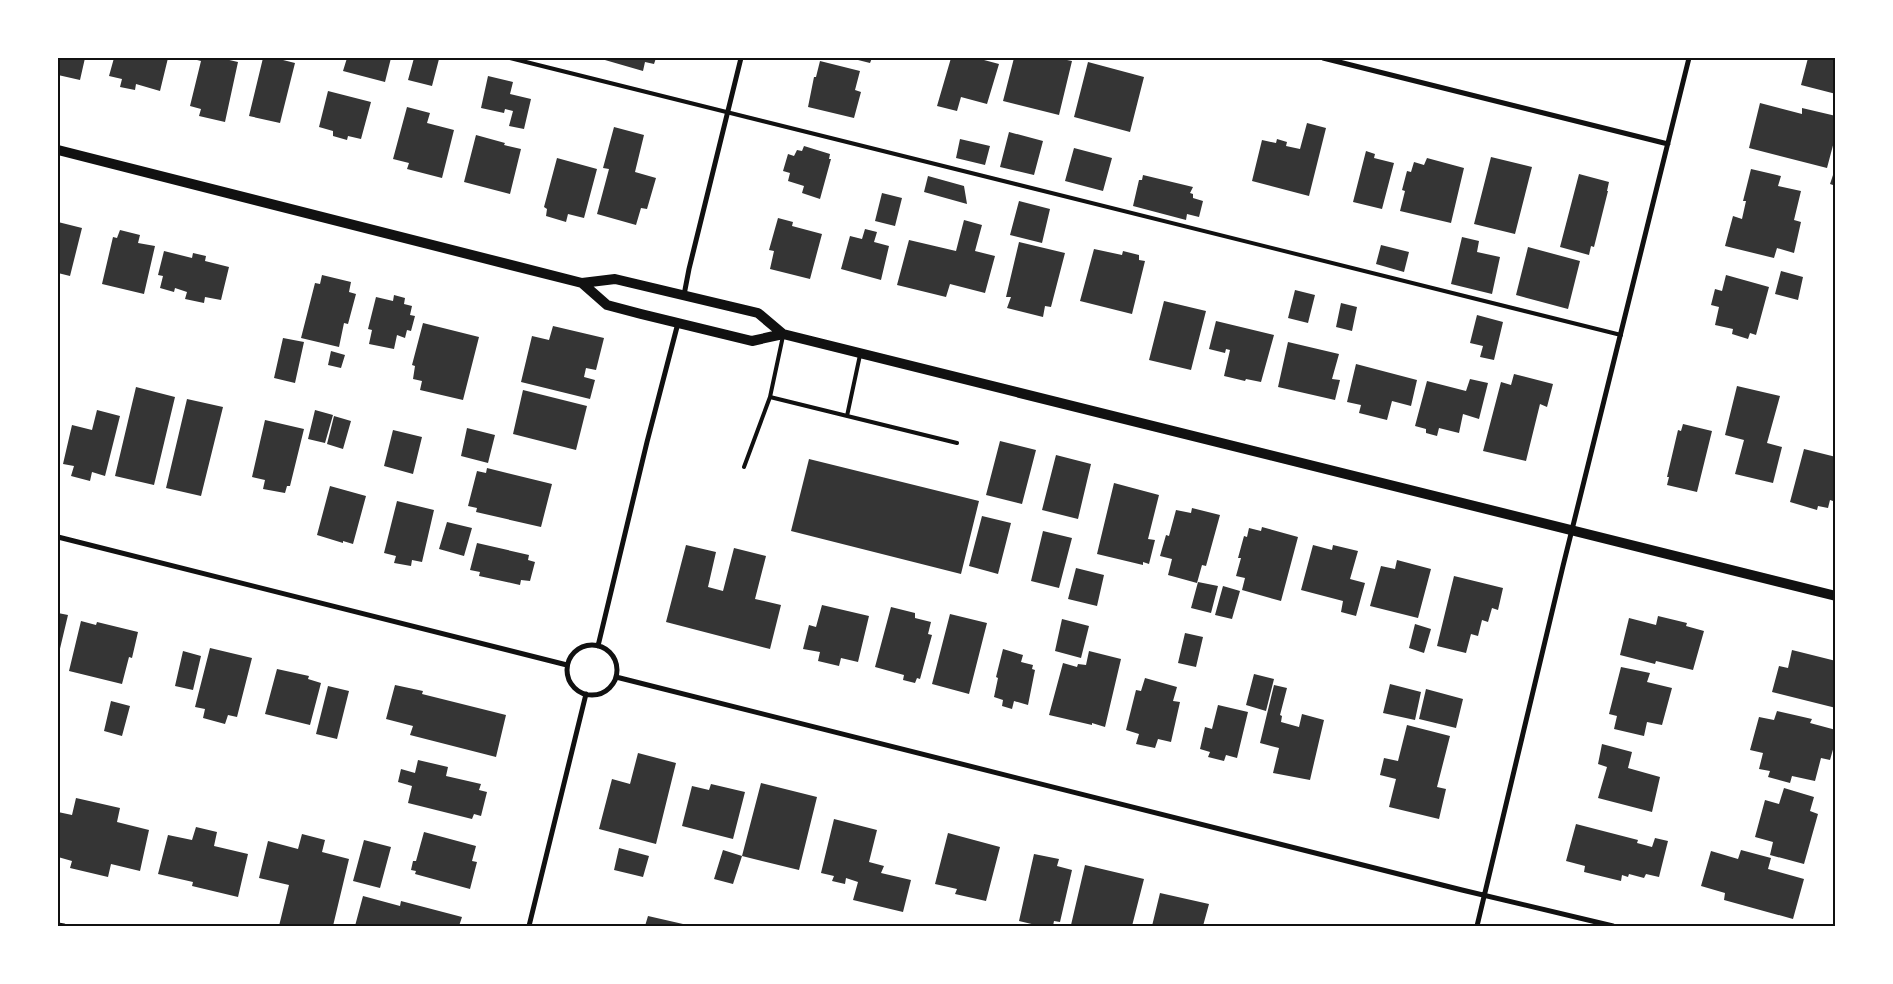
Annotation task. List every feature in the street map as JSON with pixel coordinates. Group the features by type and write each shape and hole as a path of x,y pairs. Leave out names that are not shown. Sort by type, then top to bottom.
{"main road":[{"path":"58,150 582,283 615,279 758,313 783,334 1836,596"},
{"path":"582,283 607,305 752,341 783,334"}],"street":[{"path":"684,295 741,58"},
{"path":"1323,58 1668,144"},
{"path":"1476,926 1689,58"},
{"path":"598,646 678,322"},
{"path":"58,537 568,665"},
{"path":"588,645 598,646 608,651 614,658 616,676 611,685 602,693 586,694 580,692 571,684 567,672 568,665 572,655 579,648 588,645"},
{"path":"616,676 1613,926"},
{"path":"529,926 586,694"},
{"path":"58,925 64,926"}],"lane":[{"path":"510,58 1621,335"},
{"path":"744,466 770,397 783,334"},
{"path":"847,416 861,353"},
{"path":"770,397 958,443"}],"building":[{"path":"58,58 85,58 80,80 58,75"},
{"path":"114,58 168,58 160,91 136,84 135,90 120,87 122,79 109,76"},
{"path":"198,58 225,58 238,62 225,122 199,116 201,109 190,106 201,61 197,60"},
{"path":"263,58 284,58 283,60 295,63 280,123 249,116"},
{"path":"347,58 391,58 385,82 343,71"},
{"path":"414,58 439,59 432,86 408,80"},
{"path":"598,58 656,58 654,64 645,62 643,71"},
{"path":"850,58 872,58 870,63"},
{"path":"951,58 984,58 984,60 999,64 987,104 961,97 957,111 937,106"},
{"path":"1014,58 1057,58 1072,61 1059,115 1003,101"},
{"path":"1808,58 1836,58 1836,94 1801,85"},
{"path":"820,61 860,71 855,90 861,92 854,118 808,107 814,77 816,77"},
{"path":"1088,62 1144,77 1130,132 1074,117"},
{"path":"488,76 513,82 510,94 531,99 524,129 509,126 513,111 505,109 504,113 481,108"},
{"path":"328,91 371,102 361,139 348,136 347,140 333,136 333,131 319,127"},
{"path":"1760,103 1802,114 1802,108 1836,116 1836,134 1827,168 1749,148"},
{"path":"407,107 430,113 427,123 454,130 442,178 407,169 409,163 393,159"},
{"path":"1307,123 1326,128 1309,196 1252,181 1262,140 1276,143 1277,139 1287,142 1286,146 1300,149"},
{"path":"614,127 644,135 635,172 656,178 647,209 641,208 636,225 597,214 609,169 603,168"},
{"path":"1009,132 1043,141 1034,175 1000,167"},
{"path":"476,135 521,149 510,194 464,182"},
{"path":"960,139 990,146 985,165 956,158"},
{"path":"804,146 830,154 829,159 831,159 820,199 802,193 804,186 788,181 790,173 783,171 788,154 794,156 797,150 802,151"},
{"path":"1074,148 1112,158 1103,191 1065,181"},
{"path":"1366,151 1375,154 1374,158 1394,163 1382,209 1353,202"},
{"path":"1491,157 1532,167 1515,234 1474,224"},
{"path":"557,158 597,169 584,218 568,214 566,222 546,216 547,209 544,207"},
{"path":"1427,158 1464,168 1451,223 1400,211 1405,191 1402,190 1407,171 1411,172 1414,162 1424,165"},
{"path":"1836,166 1836,186 1830,184"},
{"path":"1751,169 1781,176 1778,186 1801,191 1794,220 1801,222 1794,253 1777,248 1774,258 1725,246 1733,216 1742,219 1746,201 1743,201"},
{"path":"1579,174 1609,182 1594,247 1591,246 1589,255 1560,247"},
{"path":"1143,175 1193,187 1190,193 1193,194 1193,198 1203,201 1199,217 1187,214 1186,220 1133,206 1139,180 1142,180"},
{"path":"928,176 964,186 967,204 924,192"},
{"path":"882,193 902,198 895,226 875,221"},
{"path":"1019,201 1050,209 1042,243 1010,235"},
{"path":"778,218 793,222 792,226 822,234 810,279 770,269 774,251 769,250"},
{"path":"964,220 982,225 975,251 995,256 985,293 950,284 946,297 897,285 909,240 956,251"},
{"path":"58,222 82,228 70,276 58,273"},
{"path":"865,229 877,232 874,242 889,246 881,280 841,269 850,236 862,239"},
{"path":"120,230 140,235 138,243 155,246 144,294 102,284 113,237 117,238"},
{"path":"1462,237 1479,241 1477,252 1500,257 1492,294 1451,284"},
{"path":"1019,242 1065,253 1051,307 1045,306 1043,317 1007,308 1011,297 1006,297"},
{"path":"1381,245 1409,252 1404,272 1376,264"},
{"path":"1528,247 1580,261 1568,309 1516,295"},
{"path":"1094,249 1122,255 1123,251 1139,255 1139,260 1145,261 1132,314 1080,301"},
{"path":"164,251 192,258 193,253 206,256 205,261 229,267 221,300 205,297 204,303 185,299 187,292 175,288 174,292 160,288 163,276 158,275"},
{"path":"1781,271 1803,277 1798,300 1775,294"},
{"path":"322,275 351,282 349,292 356,294 348,324 344,323 339,347 301,338 315,283 320,284"},
{"path":"1726,275 1769,287 1756,335 1750,333 1748,339 1732,334 1733,329 1715,325 1719,307 1711,305 1715,289 1722,291"},
{"path":"1295,290 1315,295 1308,323 1288,318"},
{"path":"394,295 405,298 404,304 412,306 410,315 415,316 411,331 407,330 405,338 397,335 394,349 369,344 372,330 368,329 376,297 393,301"},
{"path":"1164,301 1206,311 1191,370 1149,360"},
{"path":"1341,303 1357,307 1352,331 1336,327"},
{"path":"1477,315 1503,322 1494,360 1480,357 1483,346 1470,343"},
{"path":"1216,321 1274,335 1261,382 1246,379 1245,381 1224,376 1230,350 1226,349 1225,353 1209,349"},
{"path":"423,323 479,337 463,400 420,390 422,381 413,379 415,366 412,365"},
{"path":"553,326 604,338 596,370 586,368 584,377 595,380 590,399 521,382 532,336 549,340"},
{"path":"283,338 304,342 295,383 274,378"},
{"path":"1288,342 1339,354 1332,379 1340,380 1335,400 1278,387"},
{"path":"331,351 345,355 341,368 328,365"},
{"path":"1356,364 1417,380 1411,406 1392,401 1387,420 1359,413 1361,405 1347,402"},
{"path":"1514,374 1553,384 1547,407 1540,404 1526,461 1483,451 1501,382 1511,385"},
{"path":"1470,379 1488,383 1479,419 1463,414 1459,433 1439,428 1437,436 1426,433 1426,429 1415,426 1427,381 1466,391"},
{"path":"1737,386 1780,396 1767,443 1782,447 1773,483 1735,474 1744,440 1725,435"},
{"path":"136,387 175,397 154,485 115,476"},
{"path":"523,390 587,406 576,450 513,434"},
{"path":"187,399 223,407 201,496 166,488"},
{"path":"97,410 120,416 105,476 92,472 90,481 71,476 74,466 63,464 72,425 92,430"},
{"path":"315,410 333,415 325,443 308,439"},
{"path":"334,416 351,421 343,449 327,444"},
{"path":"265,420 304,429 290,486 287,486 285,493 263,489 265,480 252,477"},
{"path":"1683,424 1712,431 1697,492 1667,485 1669,477 1667,477 1678,430 1681,431"},
{"path":"467,428 495,435 488,463 461,456"},
{"path":"393,430 422,437 413,474 384,466"},
{"path":"1000,441 1036,450 1022,504 986,495"},
{"path":"1804,449 1836,457 1836,502 1830,500 1828,508 1818,506 1817,510 1790,502"},
{"path":"1056,455 1091,464 1078,519 1042,510"},
{"path":"809,459 979,501 961,574 791,531"},
{"path":"487,468 552,484 541,527 476,512 477,508 468,506 477,471 486,473"},
{"path":"1114,483 1159,495 1148,539 1155,540 1149,564 1143,562 1143,565 1097,554"},
{"path":"330,486 366,496 353,544 317,535"},
{"path":"397,501 434,510 422,562 412,560 411,566 394,563 396,556 384,553"},
{"path":"1192,508 1220,515 1206,566 1202,565 1197,583 1168,575 1172,559 1160,556 1166,535 1169,536 1176,510 1191,513"},
{"path":"982,516 1011,523 998,574 969,566"},
{"path":"447,522 472,528 464,556 439,549"},
{"path":"1262,527 1298,537 1281,601 1242,590 1245,578 1236,576 1241,558 1238,558 1244,536 1247,537 1249,528 1261,531"},
{"path":"1043,531 1072,538 1059,588 1031,581"},
{"path":"477,543 529,555 528,560 535,562 530,581 521,580 520,585 479,576 480,572 470,570"},
{"path":"686,545 716,552 708,587 723,591 734,548 766,556 755,599 781,605 770,649 666,622"},
{"path":"1313,545 1332,550 1333,545 1358,551 1350,579 1365,583 1356,616 1341,612 1343,601 1301,590"},
{"path":"1397,560 1431,569 1418,618 1370,606 1381,566 1395,569"},
{"path":"1076,568 1104,575 1097,606 1068,599"},
{"path":"1454,576 1503,588 1498,610 1492,608 1488,622 1482,620 1478,636 1471,634 1466,653 1437,646"},
{"path":"1198,582 1218,586 1211,613 1191,608"},
{"path":"1223,586 1240,591 1232,619 1215,615"},
{"path":"822,605 869,616 858,662 841,658 839,666 818,661 820,652 803,649 809,625 816,627"},
{"path":"891,607 915,613 915,618 931,622 928,634 932,635 920,679 917,678 915,683 903,680 904,675 875,667"},
{"path":"58,613 68,615 58,657"},
{"path":"950,614 987,623 969,694 932,684"},
{"path":"1658,616 1687,623 1686,626 1704,631 1693,670 1656,661 1655,664 1620,655 1629,618 1656,625"},
{"path":"1062,619 1089,626 1081,658 1055,651"},
{"path":"81,621 96,625 97,622 138,632 132,658 129,657 122,684 69,671"},
{"path":"1415,624 1431,629 1424,653 1409,648"},
{"path":"1185,633 1203,637 1196,667 1178,663"},
{"path":"210,648 252,658 237,717 228,715 225,724 203,718 205,709 195,707"},
{"path":"1003,649 1023,655 1021,662 1033,665 1032,669 1035,670 1028,705 1014,701 1012,709 1002,706 1003,700 994,697 998,678 996,677"},
{"path":"1792,650 1836,661 1836,708 1772,692 1779,666 1788,668"},
{"path":"183,651 201,656 193,690 175,686"},
{"path":"1089,651 1121,659 1105,727 1049,715 1063,663 1077,667 1078,664 1086,665"},
{"path":"1621,667 1650,673 1647,682 1672,688 1662,725 1647,722 1644,736 1614,729 1617,716 1609,714"},
{"path":"277,669 309,676 308,679 321,683 310,725 265,714"},
{"path":"1254,674 1274,679 1266,711 1246,705"},
{"path":"1145,678 1177,687 1173,701 1180,702 1171,742 1158,739 1155,748 1136,744 1139,734 1126,730 1136,690 1141,691"},
{"path":"1390,684 1421,692 1415,720 1383,713"},
{"path":"395,685 423,691 422,694 506,715 496,757 410,735 413,726 386,719"},
{"path":"1274,685 1287,688 1280,715 1282,716 1281,722 1299,727 1302,714 1324,720 1310,780 1273,773 1279,748 1260,743"},
{"path":"328,686 349,691 337,739 316,734"},
{"path":"1426,689 1463,699 1456,728 1419,719"},
{"path":"111,701 130,706 122,736 104,731"},
{"path":"1218,705 1248,712 1237,758 1226,755 1224,761 1208,757 1210,752 1200,749 1205,727 1212,729"},
{"path":"1777,711 1812,719 1810,723 1836,730 1836,739 1830,760 1821,758 1815,781 1792,776 1790,783 1768,777 1770,771 1759,769 1763,753 1750,750 1759,717 1774,720"},
{"path":"1407,725 1450,736 1437,787 1446,789 1439,819 1389,807 1396,779 1380,775 1384,758 1398,761"},
{"path":"1602,744 1632,752 1628,768 1660,777 1652,812 1598,798 1607,767 1598,764"},
{"path":"638,753 676,763 656,844 599,829 612,779 630,784"},
{"path":"418,760 448,767 446,776 481,784 479,790 487,792 481,816 474,814 472,819 408,803 412,786 398,782 401,769 415,773"},
{"path":"761,783 817,797 799,870 742,856"},
{"path":"711,784 745,792 733,839 682,826 692,786 709,790"},
{"path":"1784,788 1814,797 1810,811 1818,814 1804,864 1770,855 1773,842 1755,837 1765,800 1779,804"},
{"path":"76,798 120,808 117,822 149,830 140,871 111,864 108,877 70,868 72,861 58,857 58,812 72,815"},
{"path":"834,819 877,830 869,862 884,866 881,873 911,880 903,912 853,900 858,882 846,878 845,884 832,881 834,876 821,873"},
{"path":"1576,824 1638,840 1637,843 1652,847 1655,838 1668,841 1659,877 1646,874 1644,878 1629,874 1628,877 1622,875 1621,881 1584,872 1585,866 1566,861"},
{"path":"196,827 217,832 214,846 248,854 238,897 192,886 193,882 158,874 168,835 192,840"},
{"path":"424,832 476,846 472,861 477,862 470,889 415,874 416,871 411,870 413,861 416,861"},
{"path":"948,833 1000,847 986,901 955,894 957,889 935,884"},
{"path":"302,834 325,840 322,852 349,859 333,926 279,926 289,885 259,878 268,841 298,849"},
{"path":"364,840 391,847 380,888 353,881"},
{"path":"619,848 649,856 643,877 614,870"},
{"path":"723,850 742,856 733,884 714,879"},
{"path":"1741,850 1771,858 1768,869 1804,879 1793,919 1724,900 1725,893 1701,886 1711,851 1738,859"},
{"path":"1034,854 1059,859 1057,866 1072,870 1060,922 1054,921 1053,926 1040,926 1019,921"},
{"path":"1085,865 1144,879 1132,926 1071,925"},
{"path":"1160,893 1209,904 1203,926 1152,926"},
{"path":"363,896 400,906 401,901 462,917 459,926 355,926"},
{"path":"648,916 683,924 682,926 645,926"}]}
